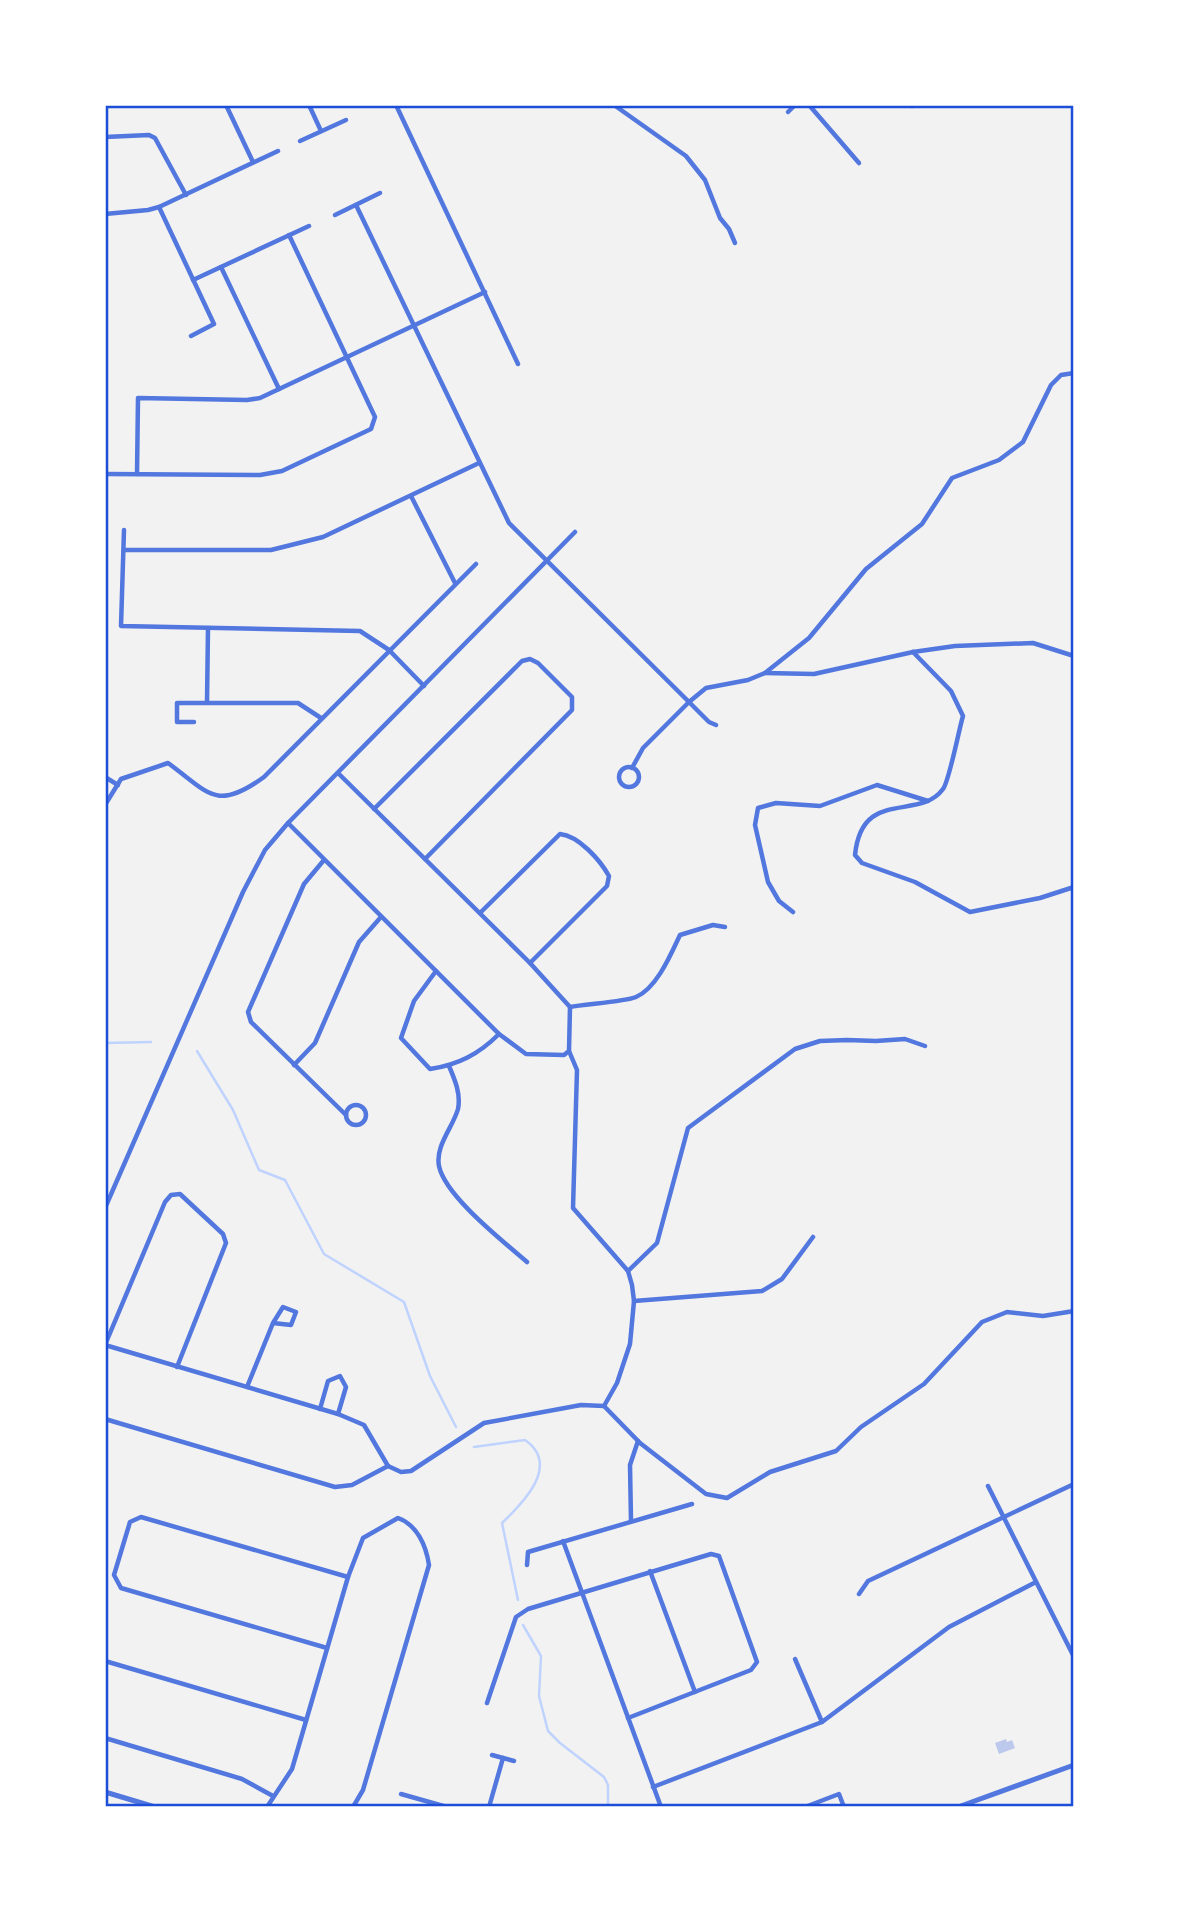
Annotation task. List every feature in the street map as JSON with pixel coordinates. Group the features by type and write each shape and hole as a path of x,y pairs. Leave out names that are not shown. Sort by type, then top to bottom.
{"street":[{"path":"226,105 253,162"},
{"path":"309,105 321,131"},
{"path":"396,105 519,364"},
{"path":"614,105 686,156 705,180 720,218 735,243"},
{"path":"788,112 795,105"},
{"path":"809,105 859,163"},
{"path":"300,141 346,120"},
{"path":"105,137 149,135 155,138 186,195"},
{"path":"105,214 159,207 278,151"},
{"path":"335,215 380,193"},
{"path":"356,205 509,523 688,702 709,722 716,725"},
{"path":"159,207 214,324 191,336"},
{"path":"193,280 309,226"},
{"path":"105,474 244,475 282,471 371,429 374,417 289,235"},
{"path":"220,267 279,389"},
{"path":"137,474 138,398 260,398 485,292"},
{"path":"632,768 643,748 688,702 706,688 748,680 765,673 808,638 866,569 922,524 952,478 999,460 1023,443 1051,385 1061,374 1074,373"},
{"path":"124,550 271,550 324,537 479,463"},
{"path":"411,496 455,583"},
{"path":"124,530 121,626 360,631 389,650 424,686"},
{"path":"105,1208 243,892 265,850 288,823 575,532"},
{"path":"105,805 121,779 168,763 212,796 228,797 244,791 264,777 476,564"},
{"path":"207,702 208,628"},
{"path":"765,673 814,674 913,652 956,646 1033,643 1074,656"},
{"path":"913,652 950,691 963,716 944,789 928,801 881,811 867,822 856,843 855,855 862,863 915,882 970,912 1040,898 1074,887"},
{"path":"374,809 522,661 530,659 538,663 572,697 572,710 425,859"},
{"path":"194,722 177,722 177,703 298,704 321,718"},
{"path":"624,768 632,768 638,773 638,780 635,785 625,786 620,782 620,773 624,768"},
{"path":"338,773 530,963 570,1007 569,1051 577,1070 573,1208 628,1271 634,1301 630,1344 617,1382 604,1406"},
{"path":"105,777 118,785"},
{"path":"793,912 779,901 768,882 755,825 758,808 776,803 820,806 877,785 928,801"},
{"path":"288,823 499,1034 527,1054 564,1055 569,1051"},
{"path":"480,913 560,834 571,835 604,867 609,876 607,886 530,963"},
{"path":"324,860 304,884 248,1012 250,1022 346,1115 351,1124 363,1122 366,1116 364,1110 356,1106 346,1115"},
{"path":"294,1065 315,1043 359,942 381,916"},
{"path":"570,1007 636,997 654,981 666,965 680,934 713,925 725,927"},
{"path":"436,971 414,1001 401,1038 430,1069 449,1066 482,1050 499,1034"},
{"path":"628,1271 657,1243 688,1128 795,1049 820,1041 905,1039 925,1046"},
{"path":"449,1066 458,1090 458,1108 441,1148 439,1165 449,1185 479,1220 527,1262"},
{"path":"177,1367 226,1243 223,1234 180,1194 171,1195 165,1202 105,1345 177,1367 338,1414 363,1425 388,1466 401,1472 411,1471 484,1423 580,1405 604,1406 638,1441 706,1494 727,1498 770,1472 836,1451 861,1427 924,1384 982,1322 1007,1312 1043,1316 1074,1311"},
{"path":"634,1301 762,1291 782,1279 813,1237"},
{"path":"247,1387 273,1323 283,1307 296,1312 291,1325 273,1323"},
{"path":"320,1409 328,1381 340,1376 346,1387 338,1414"},
{"path":"105,1419 335,1487 352,1485 388,1466"},
{"path":"631,1521 630,1465 638,1441"},
{"path":"859,1594 868,1581 1072,1485 1074,1493"},
{"path":"988,1486 1074,1657"},
{"path":"527,1565 528,1552 692,1503"},
{"path":"327,1648 121,1588 114,1576 124,1537 130,1522 141,1517 348,1577"},
{"path":"267,1807 292,1769 348,1577 363,1538 398,1518 411,1523 427,1552 429,1565 363,1790 353,1807"},
{"path":"563,1541 661,1807"},
{"path":"487,1703 516,1617 530,1607 710,1553 719,1556 757,1662 751,1670 628,1718"},
{"path":"650,1571 695,1692"},
{"path":"653,1787 822,1721 949,1627 1036,1582"},
{"path":"796,1659 822,1721"},
{"path":"105,1661 306,1720"},
{"path":"105,1738 242,1779 273,1796"},
{"path":"492,1755 513,1761"},
{"path":"489,1807 503,1758"},
{"path":"958,1807 1074,1765"},
{"path":"105,1792 155,1807"},
{"path":"401,1794 447,1807"},
{"path":"806,1807 839,1794 844,1807"}],"building":[{"path":"1006,1739 1007,1742 1012,1740 1015,1748 999,1754 995,1743"}],"waterway":[{"path":"105,1043 151,1042"},
{"path":"197,1051 233,1110 259,1170 285,1180 324,1254 404,1302 430,1376 456,1427"},
{"path":"474,1447 525,1440 535,1450 540,1461 539,1472 528,1495 502,1523 518,1600"},
{"path":"523,1625 541,1656 539,1696 548,1731 604,1777 608,1785 608,1807"}]}
